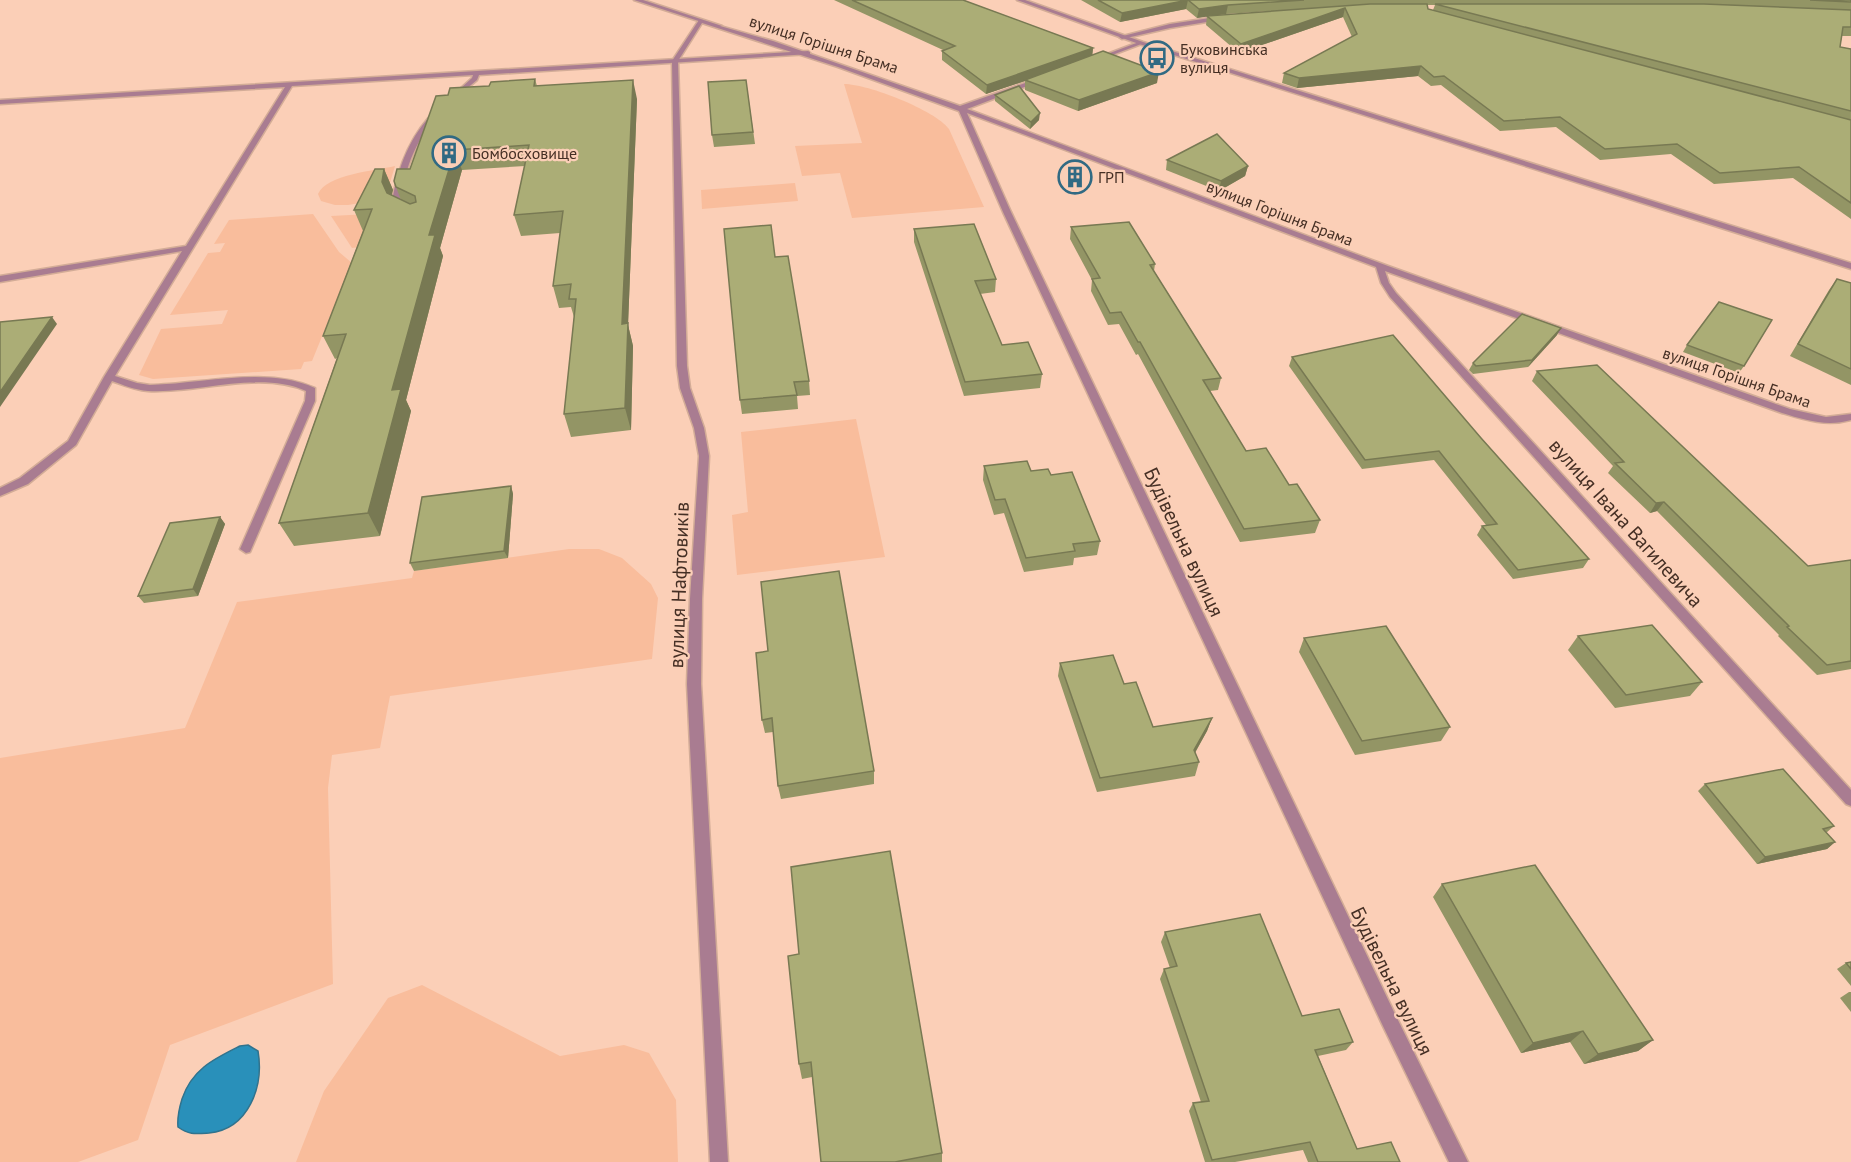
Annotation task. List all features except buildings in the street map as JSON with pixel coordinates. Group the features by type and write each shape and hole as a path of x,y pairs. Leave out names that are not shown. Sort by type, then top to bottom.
{"street":[{"name":"вулиця Горішня Брама","path":"637,0 808,53 962,108 1380,267 1786,411 1816,420 1851,417"},
{"path":"1020,0 1122,37 1851,266"},
{"path":"1122,37 1170,26 1226,18"},
{"path":"675,61 701,21"},
{"path":"1089,62 1141,43"},
{"path":"0,102 808,53"},
{"name":"вулиця Нафтовиків","path":"675,61 682,366 685,388 699,428 704,456 694,684 719,1162"},
{"path":"449,101 475,79 477,72"},
{"path":"962,108 1057,74"},
{"path":"0,492 24,481 72,443 187,248 289,86"},
{"path":"409,216 399,210 396,202 406,159 422,128 442,108"},
{"name":"Будівельна вулиця","path":"962,108 1017,234 1383,1007 1459,1162"},
{"path":"0,279 187,248"},
{"name":"вулиця Івана Вагилевича","path":"1380,267 1385,283 1393,295 1851,800"},
{"path":"109,377 147,388 268,381 297,382 311,390 310,401 246,549"}],"shaded area":[{"path":"844,84 869,88 900,99 930,114 949,129 984,207 852,218 840,173 802,176 795,146 862,143"},
{"path":"395,166 385,199 335,205 321,201 318,194 323,187 341,178"},
{"path":"795,183 798,201 702,209 701,190"},
{"path":"388,213 397,242 352,248 331,216"},
{"path":"313,214 339,252 352,263 312,361 304,362 301,369 153,379 139,375 161,329 222,324 228,310 170,315 208,253 220,252 225,243 214,244 229,220"},
{"path":"856,419 885,557 737,575 732,515 748,512 741,432"},
{"path":"569,549 599,549 622,558 651,584 658,598 652,659 390,696 380,748 332,755 328,788 333,984 170,1045 138,1140 78,1162 0,1162 0,758 185,728 237,602 412,578 414,571"},
{"path":"422,985 560,1056 624,1045 649,1053 676,1100 678,1162 296,1162 324,1091 388,998"}],"water":[{"path":"248,1045 258,1051 259,1064 256,1091 244,1115 223,1130 209,1133 192,1133 178,1127 182,1099 198,1072 221,1056 240,1046"}],"place":[{"name":"Буковинська вулиця","path":"1157,58"},
{"name":"Бомбосховище","path":"449,153"},
{"name":"ГРП","path":"1075,177"}]}
